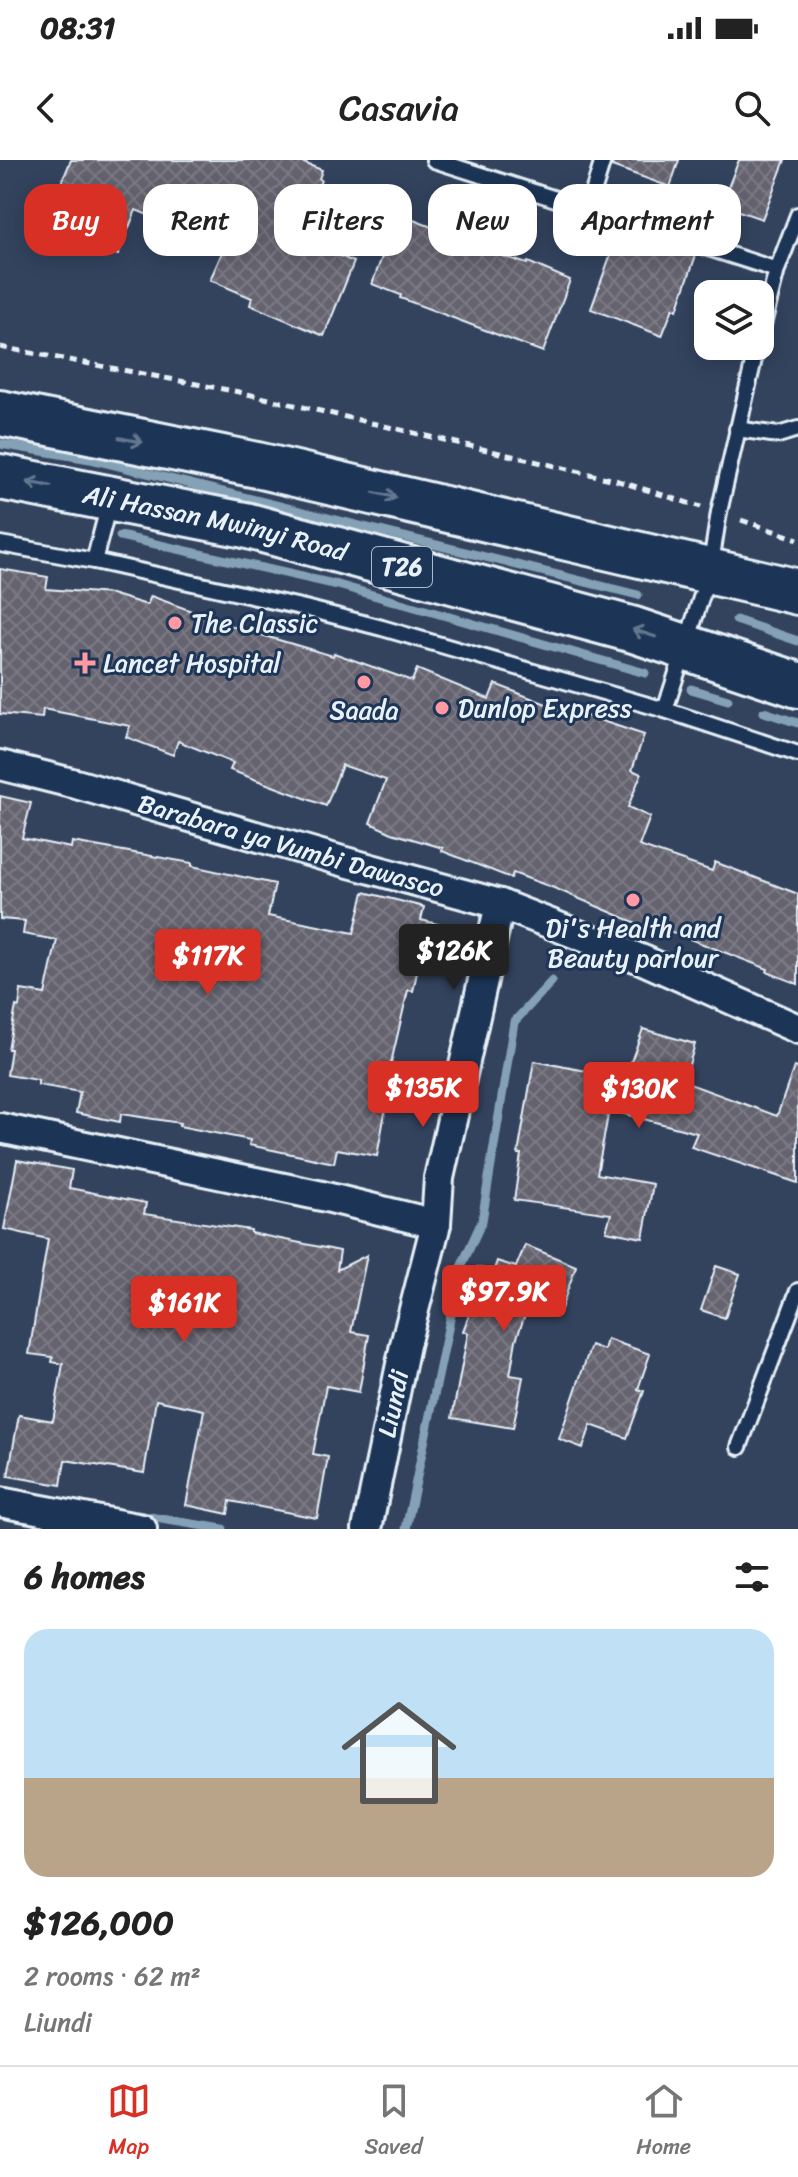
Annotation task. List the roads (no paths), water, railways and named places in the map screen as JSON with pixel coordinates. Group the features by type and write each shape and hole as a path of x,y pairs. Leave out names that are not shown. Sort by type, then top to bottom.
{"highway":[{"path":"0,413 257,465 798,592"},
{"name":"Ali Hassan Mwinyi Road","path":"0,477 245,525 619,626 798,685"}],"street":[{"name":"Barabara ya Vumbi Dawasco","path":"0,765 500,904 643,960 798,1029"},
{"name":"Liundi","path":"367,1529 405,1345 436,1224 439,1178 500,904"},
{"path":"0,1128 322,1196 436,1224"},
{"path":"0,1502 142,1529"}],"lane":[{"path":"434,160 553,198"},
{"path":"596,184 603,160"},
{"path":"774,282 798,215"},
{"path":"734,256 777,270"},
{"path":"665,710 688,647 710,570 719,512 754,360"},
{"path":"737,429 778,435 798,429"},
{"path":"94,561 111,497"},
{"path":"0,544 94,561 321,612 665,710 798,754"},
{"path":"739,1447 798,1291"}],"waterway":[{"path":"0,444 90,459 638,595"},
{"path":"120,536 338,585 645,673"},
{"path":"736,620 798,641"},
{"path":"691,689 728,700"},
{"path":"764,712 798,723"},
{"path":"406,1529 461,1267 482,1221 514,1022 552,981"},
{"path":"137,1515 223,1529"}],"place":[{"name":"The Classic","path":"175,623"},
{"name":"Lancet Hospital","path":"85,663"},
{"name":"Saada","path":"364,682"},
{"name":"Dunlop Express","path":"442,708"},
{"name":"Di's Health and Beauty parlour","path":"633,900"}]}
